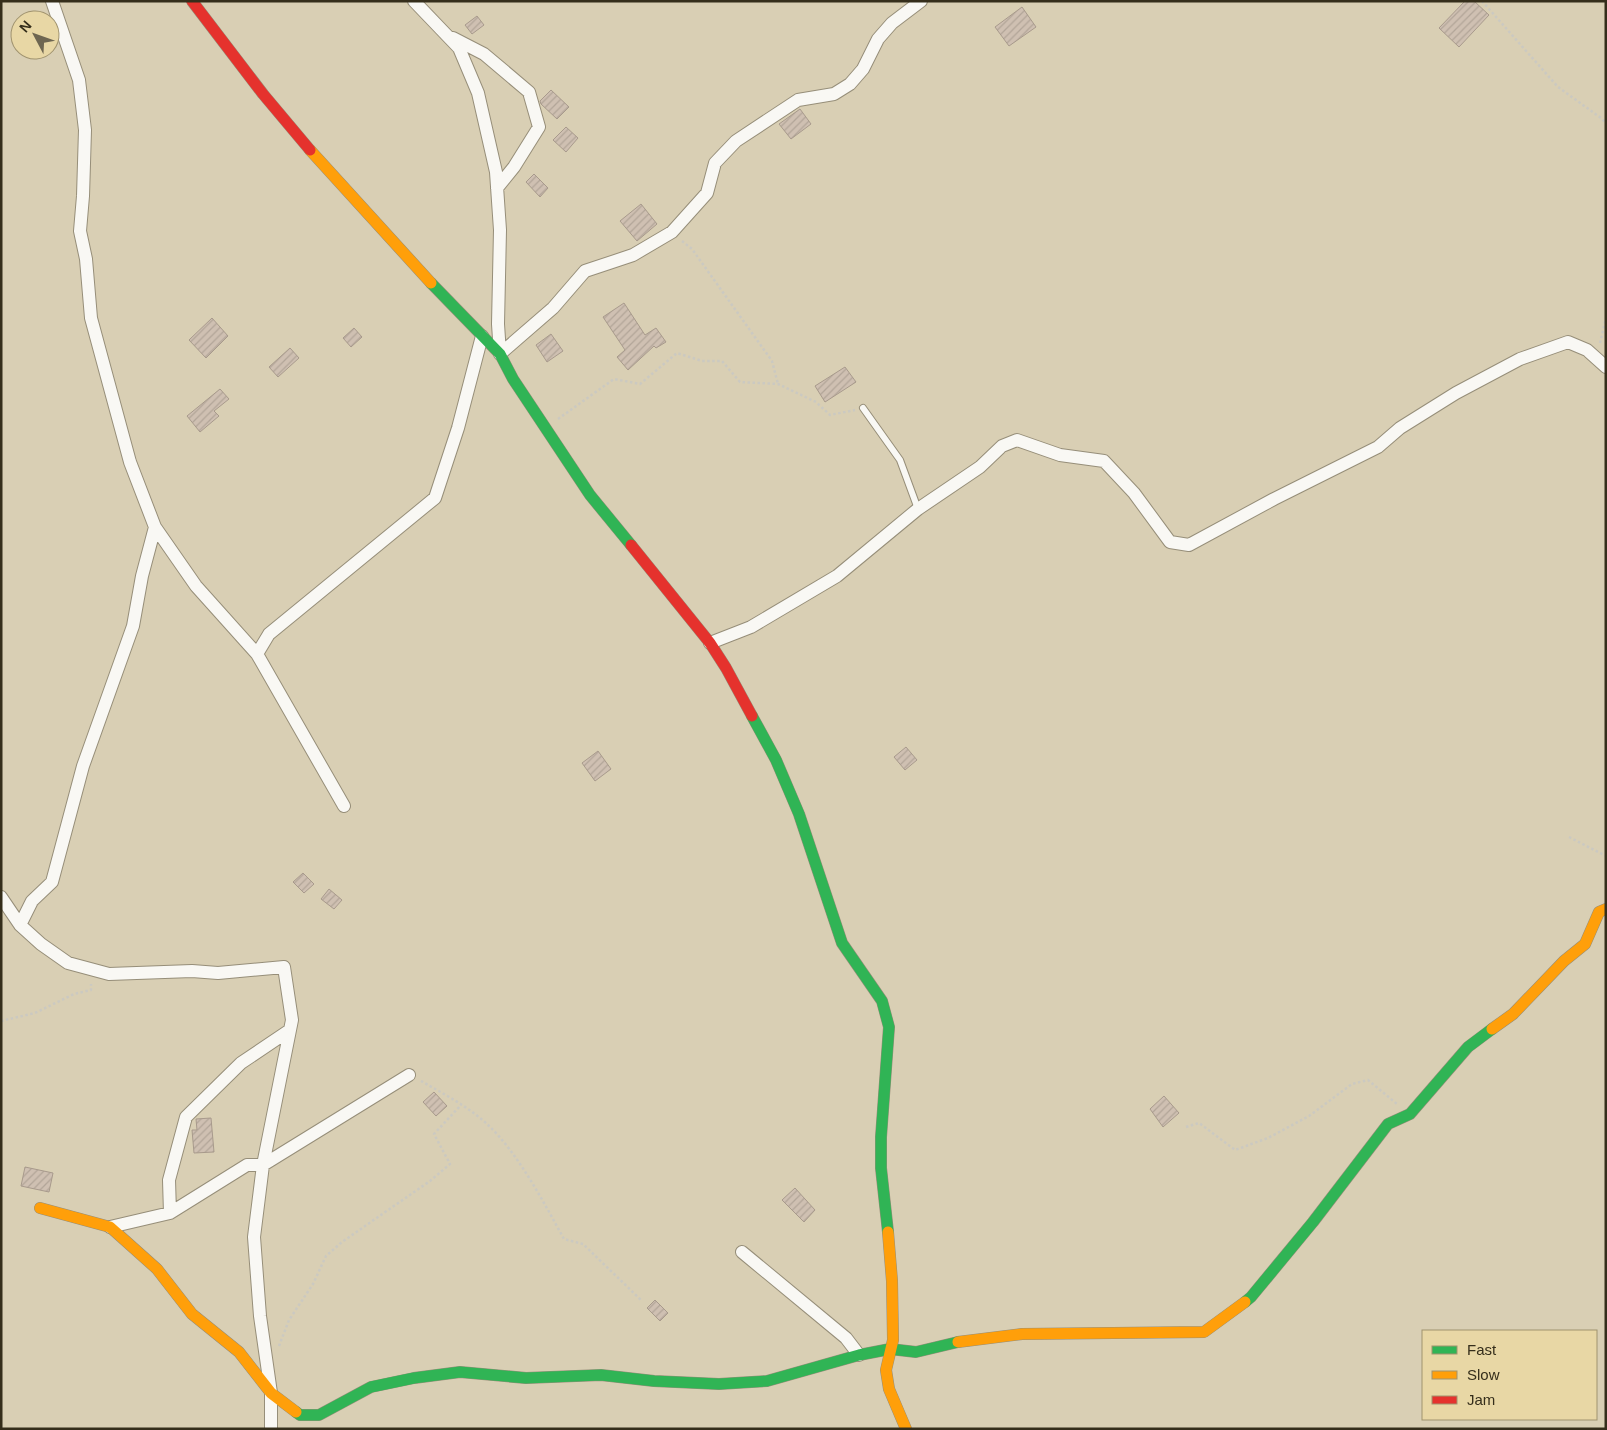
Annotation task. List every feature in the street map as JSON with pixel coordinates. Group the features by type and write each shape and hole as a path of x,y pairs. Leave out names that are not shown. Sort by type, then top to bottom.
{"street":[{"path":"52,1 79,80 85,130 80,231 86,259 91,318 130,462 155,528 196,586 257,654 344,806"},
{"path":"192,1 221,41 346,193 500,354 512,380 590,495 710,644 726,668 776,760 799,814 842,943 882,1001 889,1027 881,1137 881,1168 892,1281 893,1340 886,1370 889,1389 906,1429"},
{"path":"414,1 459,48 478,93 496,172 500,230 498,324 500,354"},
{"path":"500,354 553,308 585,271 633,255 672,232 707,192 715,163 736,141 798,100 834,94 850,84 863,69 878,39 892,23 921,1"},
{"path":"444,33 484,54 529,92 539,127 514,167 497,188"},
{"path":"257,654 269,634 435,498 458,428 482,336"},
{"path":"710,644 751,627 837,576 918,508 980,468 1002,446 1017,440 1060,455 1104,461 1134,493 1170,542 1189,545 1378,447 1400,428 1456,393 1520,359 1568,342 1587,350 1601,362"},
{"path":"20,925 32,901 52,882 83,766 133,626 142,576 155,528"},
{"path":"1,897 20,925 41,944 68,963 109,974 192,971 218,973 284,966 292,1020 263,1165 254,1237 260,1316 271,1393 271,1429"},
{"path":"40,1208 110,1227 157,1269 192,1314 240,1352 271,1393 300,1415 320,1415 371,1387 414,1378 460,1372 526,1378 601,1375 654,1381 719,1384 767,1382 859,1355 890,1348 916,1352 956,1342 1022,1334 1204,1332 1251,1297 1313,1222 1388,1124 1410,1114 1468,1046 1512,1014 1564,961 1585,944 1599,912 1606,909"},
{"path":"170,1213 169,1180 186,1117 241,1063 290,1030"},
{"path":"110,1227 170,1213 247,1165 263,1165 409,1075"},
{"path":"742,1252 846,1338 859,1355"}],"lane":[{"path":"863,408 900,460 918,508"}],"path":[{"path":"1482,1 1558,87 1602,118 1606,123"},
{"path":"672,232 692,249 772,361 778,384"},
{"path":"1601,362 1606,318"},
{"path":"545,429 614,379 640,384 677,352 702,361 722,361 740,382 778,384 816,402 830,415 863,408"},
{"path":"1569,837 1606,856"},
{"path":"1,1022 35,1012 74,994 90,990 94,970"},
{"path":"409,1075 461,1105 487,1124 505,1142 564,1239 583,1244 642,1300"},
{"path":"1186,1127 1199,1123 1235,1150 1268,1138 1309,1116 1352,1084 1368,1080 1410,1114"},
{"path":"267,1364 278,1348 289,1320 313,1284 326,1256 342,1242 430,1181 450,1164 434,1134 461,1105"}],"building":[{"path":"1465,1 1474,1 1489,15 1459,47 1439,28"},
{"path":"1022,7 1036,27 1009,46 995,27"},
{"path":"477,16 484,25 472,34 465,25"},
{"path":"551,90 569,107 557,119 540,101"},
{"path":"800,109 811,124 791,139 779,124"},
{"path":"566,127 578,138 566,152 553,140"},
{"path":"534,174 548,188 540,197 526,182"},
{"path":"641,204 657,224 637,241 620,221"},
{"path":"624,303 645,335 656,328 666,342 656,348 654,346 628,370 617,357 625,350 603,317"},
{"path":"212,318 228,336 206,358 189,340"},
{"path":"354,328 362,337 351,347 343,338"},
{"path":"551,334 563,351 547,362 536,345"},
{"path":"290,348 299,358 278,377 269,367"},
{"path":"845,367 856,382 825,402 815,386"},
{"path":"220,389 229,399 214,411 219,416 200,432 187,416"},
{"path":"906,747 917,760 905,770 894,757"},
{"path":"598,751 611,769 595,781 582,763"},
{"path":"303,873 314,884 304,893 293,882"},
{"path":"329,889 342,900 334,909 321,899"},
{"path":"434,1092 447,1106 436,1116 423,1102"},
{"path":"1164,1096 1179,1113 1163,1127 1150,1109"},
{"path":"211,1118 214,1152 194,1153 192,1130 197,1130 196,1119"},
{"path":"25,1167 53,1173 49,1192 21,1186"},
{"path":"795,1188 815,1210 804,1222 782,1200"},
{"path":"655,1300 668,1313 660,1321 647,1308"}],"traffic: fast":[{"path":"431,283 500,354 513,379 590,495 631,545"},
{"path":"752,716 776,760 799,814 842,943 882,1001 889,1027 881,1137 881,1168 888,1232"},
{"path":"1245,1302 1313,1222 1388,1124 1410,1114 1468,1047 1492,1029"},
{"path":"296,1412 300,1415 319,1415 371,1387 414,1378 460,1372 526,1378 601,1375 654,1381 719,1384 767,1381 859,1355 890,1349 916,1352 958,1342"}],"traffic: slow":[{"path":"310,150 431,283"},
{"path":"1492,1029 1513,1014 1564,961 1585,944 1599,912 1606,909"},
{"path":"40,1208 110,1227 157,1269 192,1314 239,1352 271,1393 296,1412"},
{"path":"888,1232 892,1281 893,1340 886,1370 889,1389 906,1429"},
{"path":"958,1342 1022,1334 1204,1332 1245,1302"}],"traffic: jam":[{"path":"192,1 263,94 310,150"},
{"path":"631,545 710,643 752,716"}]}
